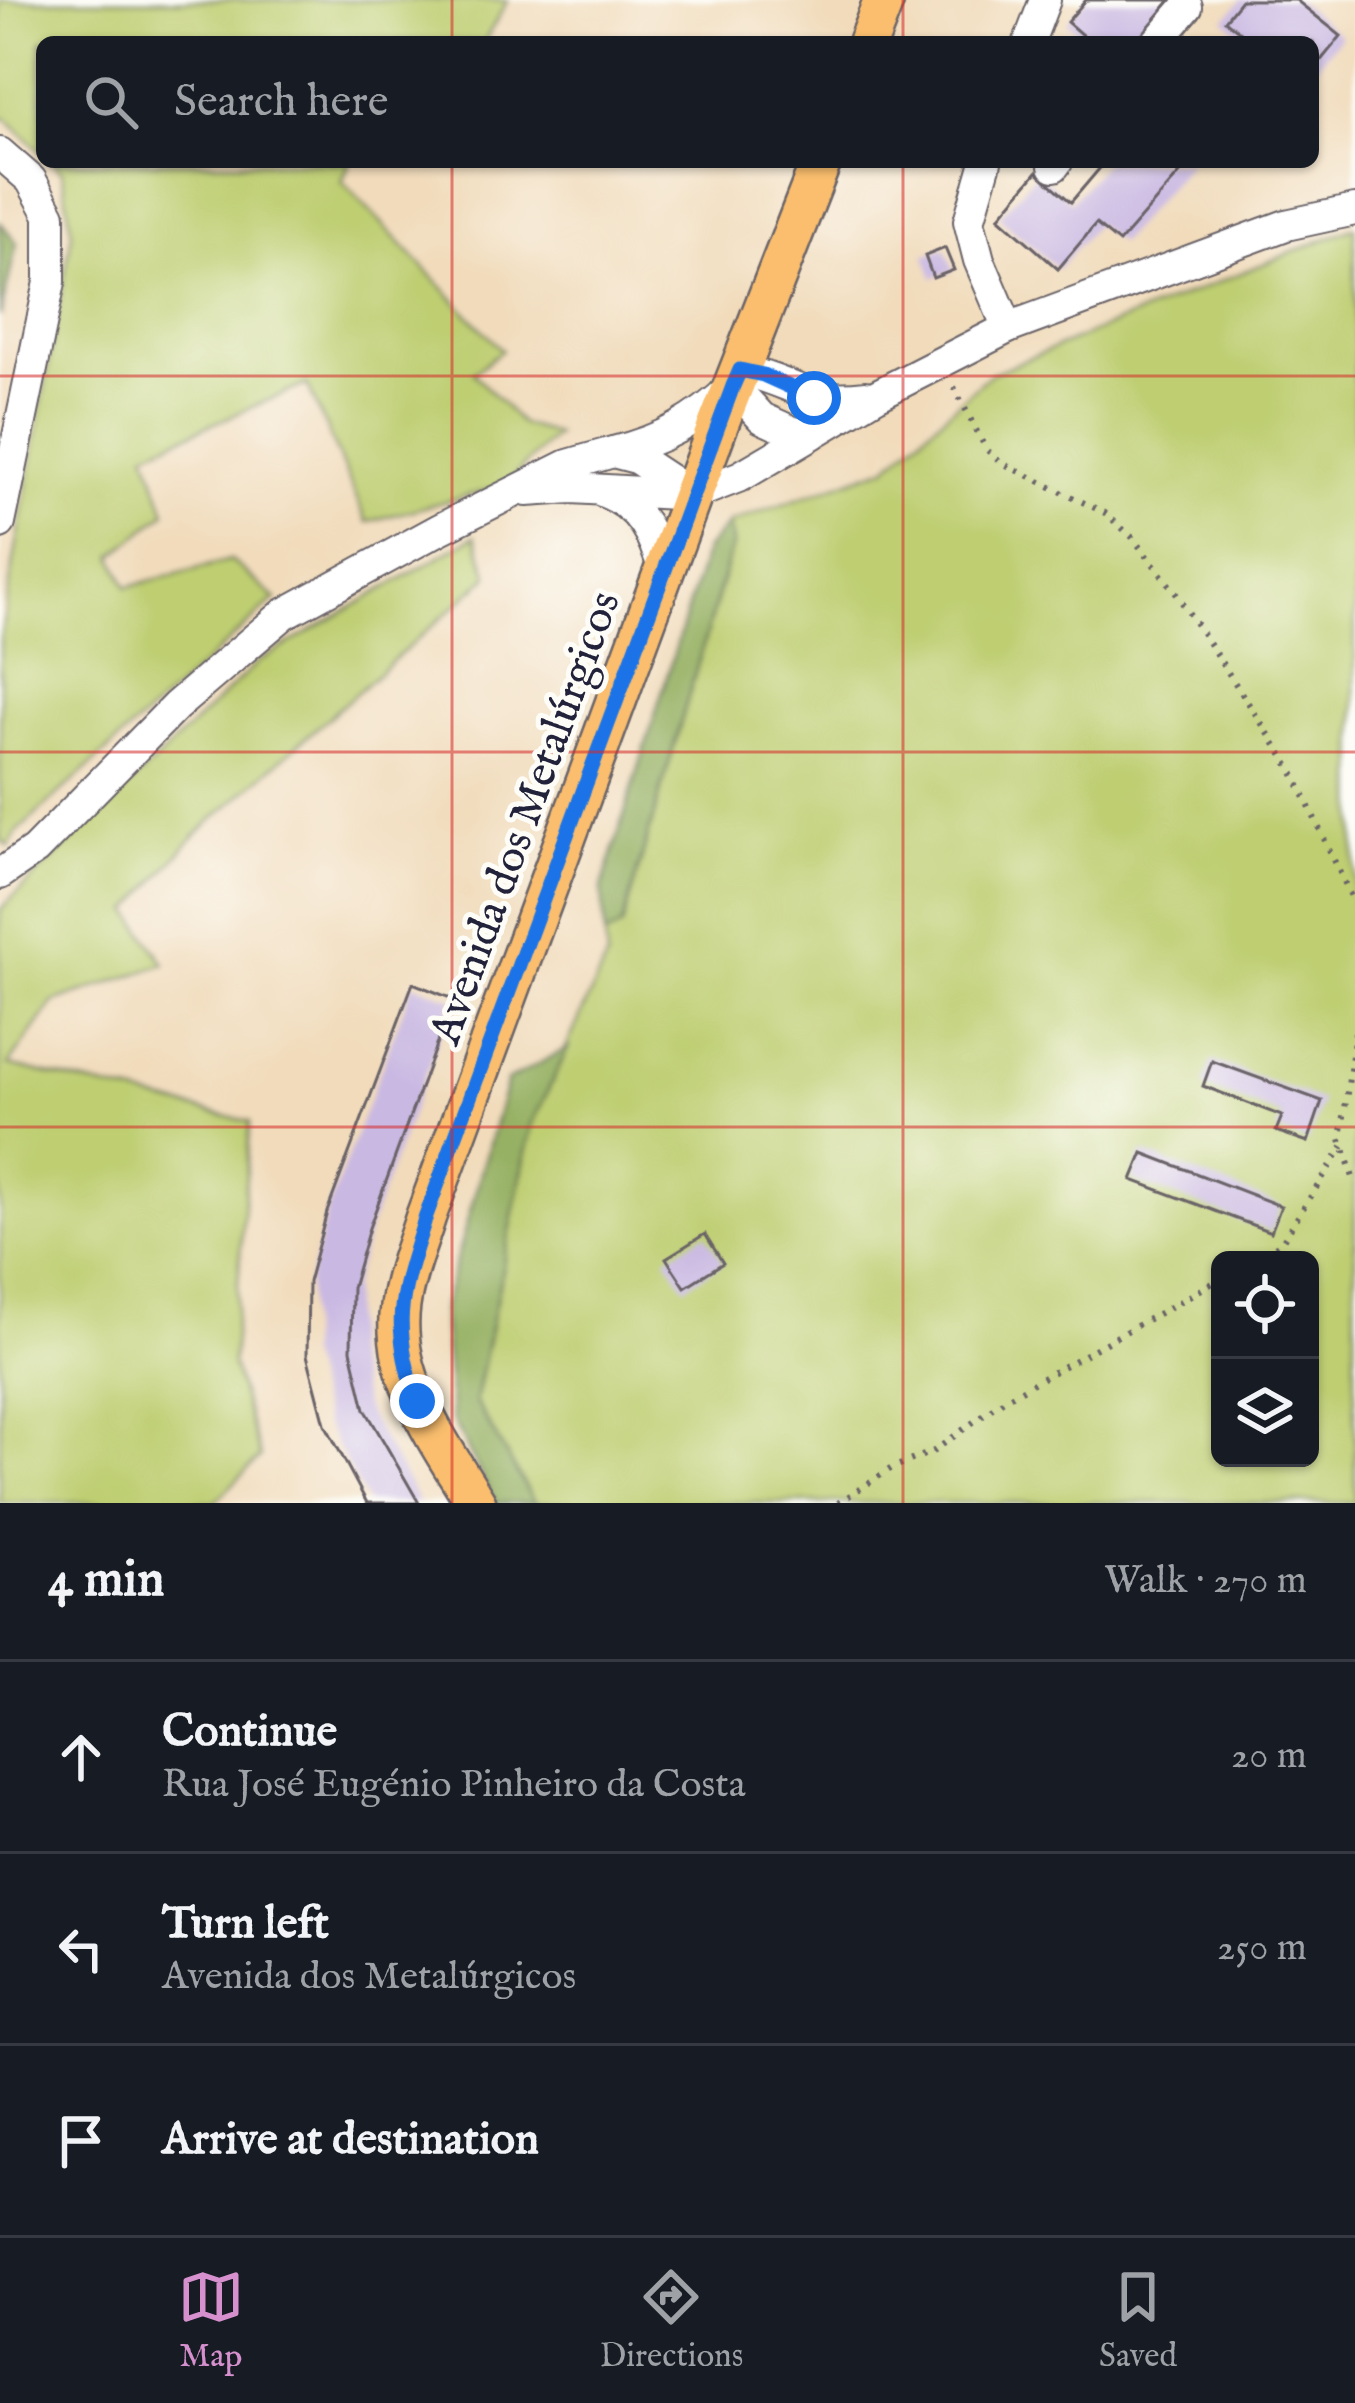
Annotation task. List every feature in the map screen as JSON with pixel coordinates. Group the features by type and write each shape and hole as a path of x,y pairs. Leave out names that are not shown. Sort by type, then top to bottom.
{"main road":[{"path":"870,36 884,0"},
{"name":"Avenida dos Metalúrgicos","path":"476,1503 417,1401 404,1363 400,1307 426,1216 692,495 819,168"}],"street":[{"path":"1040,36 1045,0"},
{"path":"1162,36 1187,7"},
{"path":"0,153 31,180 50,215 50,282 0,523"},
{"path":"984,168 969,221 979,260 1008,328"},
{"path":"521,491 692,495 741,476 877,395 1008,328 1286,225 1355,210"},
{"path":"0,874 35,850 176,706 284,614 568,465 680,430 701,417 737,378 763,375 814,398 877,395"},
{"path":"737,378 762,418 793,432 812,434"},
{"path":"613,452 636,458 692,495"},
{"path":"598,490 630,505 644,521 664,572"}],"path":[{"path":"942,362 986,449 1000,462 1105,513 1132,537 1175,592 1291,768 1355,905"},
{"path":"1355,1032 1342,1119 1343,1146 1355,1184"},
{"path":"1269,1251 1281,1243 1343,1146"},
{"path":"838,1503 892,1468 934,1451 1005,1400 1211,1284"}],"green space":[{"path":"0,0 508,0 487,36 36,36 36,147 7,119 0,118"},
{"path":"58,168 347,168 342,181 502,350 473,373 521,424 556,434 504,486 367,522 307,384 146,452 166,512 113,556 127,587 231,560 276,599 17,832 9,846 0,840 0,640 72,233"},
{"path":"0,222 17,243 0,317"},
{"path":"1355,227 1355,1503 535,1503 475,1402 532,1123 607,958 605,936 622,926 732,546 729,523 887,467 990,374"},
{"path":"729,523 732,545 622,926 605,936 602,888 706,549"},
{"path":"475,536 489,576 195,835 130,911 165,964 54,1002 9,1065 250,1122 232,1364 260,1457 214,1503 0,1503 0,910 258,662"},
{"path":"568,1048 532,1124 475,1402 535,1503 496,1503 452,1420 442,1310 507,1081"}],"building":[{"path":"1086,0 1171,0 1141,36 1083,36 1067,22"},
{"path":"1241,0 1296,0 1341,36 1319,63 1319,36 1245,36 1225,20"},
{"path":"1100,168 1185,168 1119,243 1096,224 1058,269 999,217 1037,172 1071,202"},
{"path":"945,248 954,270 933,278 925,256"},
{"path":"413,983 453,999 369,1228 352,1288 351,1350 365,1409 419,1503 367,1503 325,1424 307,1355 308,1282 327,1212"},
{"path":"1212,1061 1322,1101 1308,1142 1276,1131 1282,1116 1203,1086"},
{"path":"1143,1153 1281,1206 1271,1232 1132,1180"},
{"path":"705,1234 723,1263 685,1287 666,1258"}],"route":[{"path":"417,1401 399,1333 404,1284 733,386 740,370 814,398"}]}
